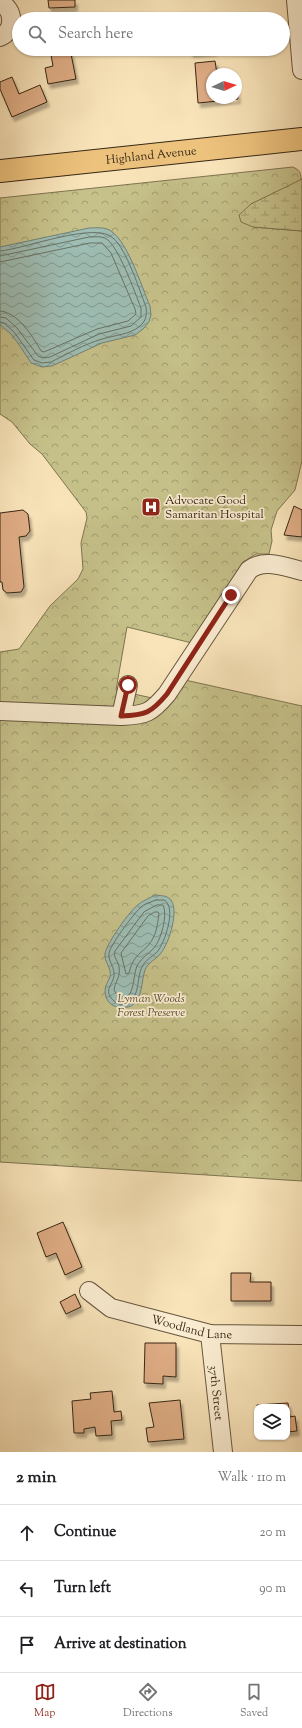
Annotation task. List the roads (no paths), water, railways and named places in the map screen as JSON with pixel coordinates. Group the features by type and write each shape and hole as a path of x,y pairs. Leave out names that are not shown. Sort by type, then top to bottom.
{"main road":[{"name":"Highland Avenue","path":"0,171 302,139"}],"street":[{"path":"296,0 302,70"},
{"path":"0,3 8,8 12,20 8,31 0,37"},
{"path":"0,711 121,716 140,715 151,710 167,694 249,570 255,565 264,563 302,571"},
{"path":"121,716 128,685"},
{"name":"Woodland Lane","path":"89,1291 111,1308 210,1334 302,1335"},
{"name":"37th Street","path":"210,1334 223,1452"}],"water":[{"path":"89,228 107,229 114,233 121,241 133,263 150,306 151,315 149,322 135,335 102,343 52,366 42,367 31,363 11,334 0,325 0,247"},
{"path":"155,895 167,897 173,904 174,918 170,934 161,953 148,965 145,970 140,995 135,1003 131,1006 122,1008 114,1006 107,1000 105,991 110,977 109,968 105,957 106,949 119,927 135,907"}],"place":[{"name":"Advocate Good Samaritan Hospital","path":"151,507"}],"park label":[{"name":"Lyman Woods Forest Preserve","path":"151,1005"}]}
